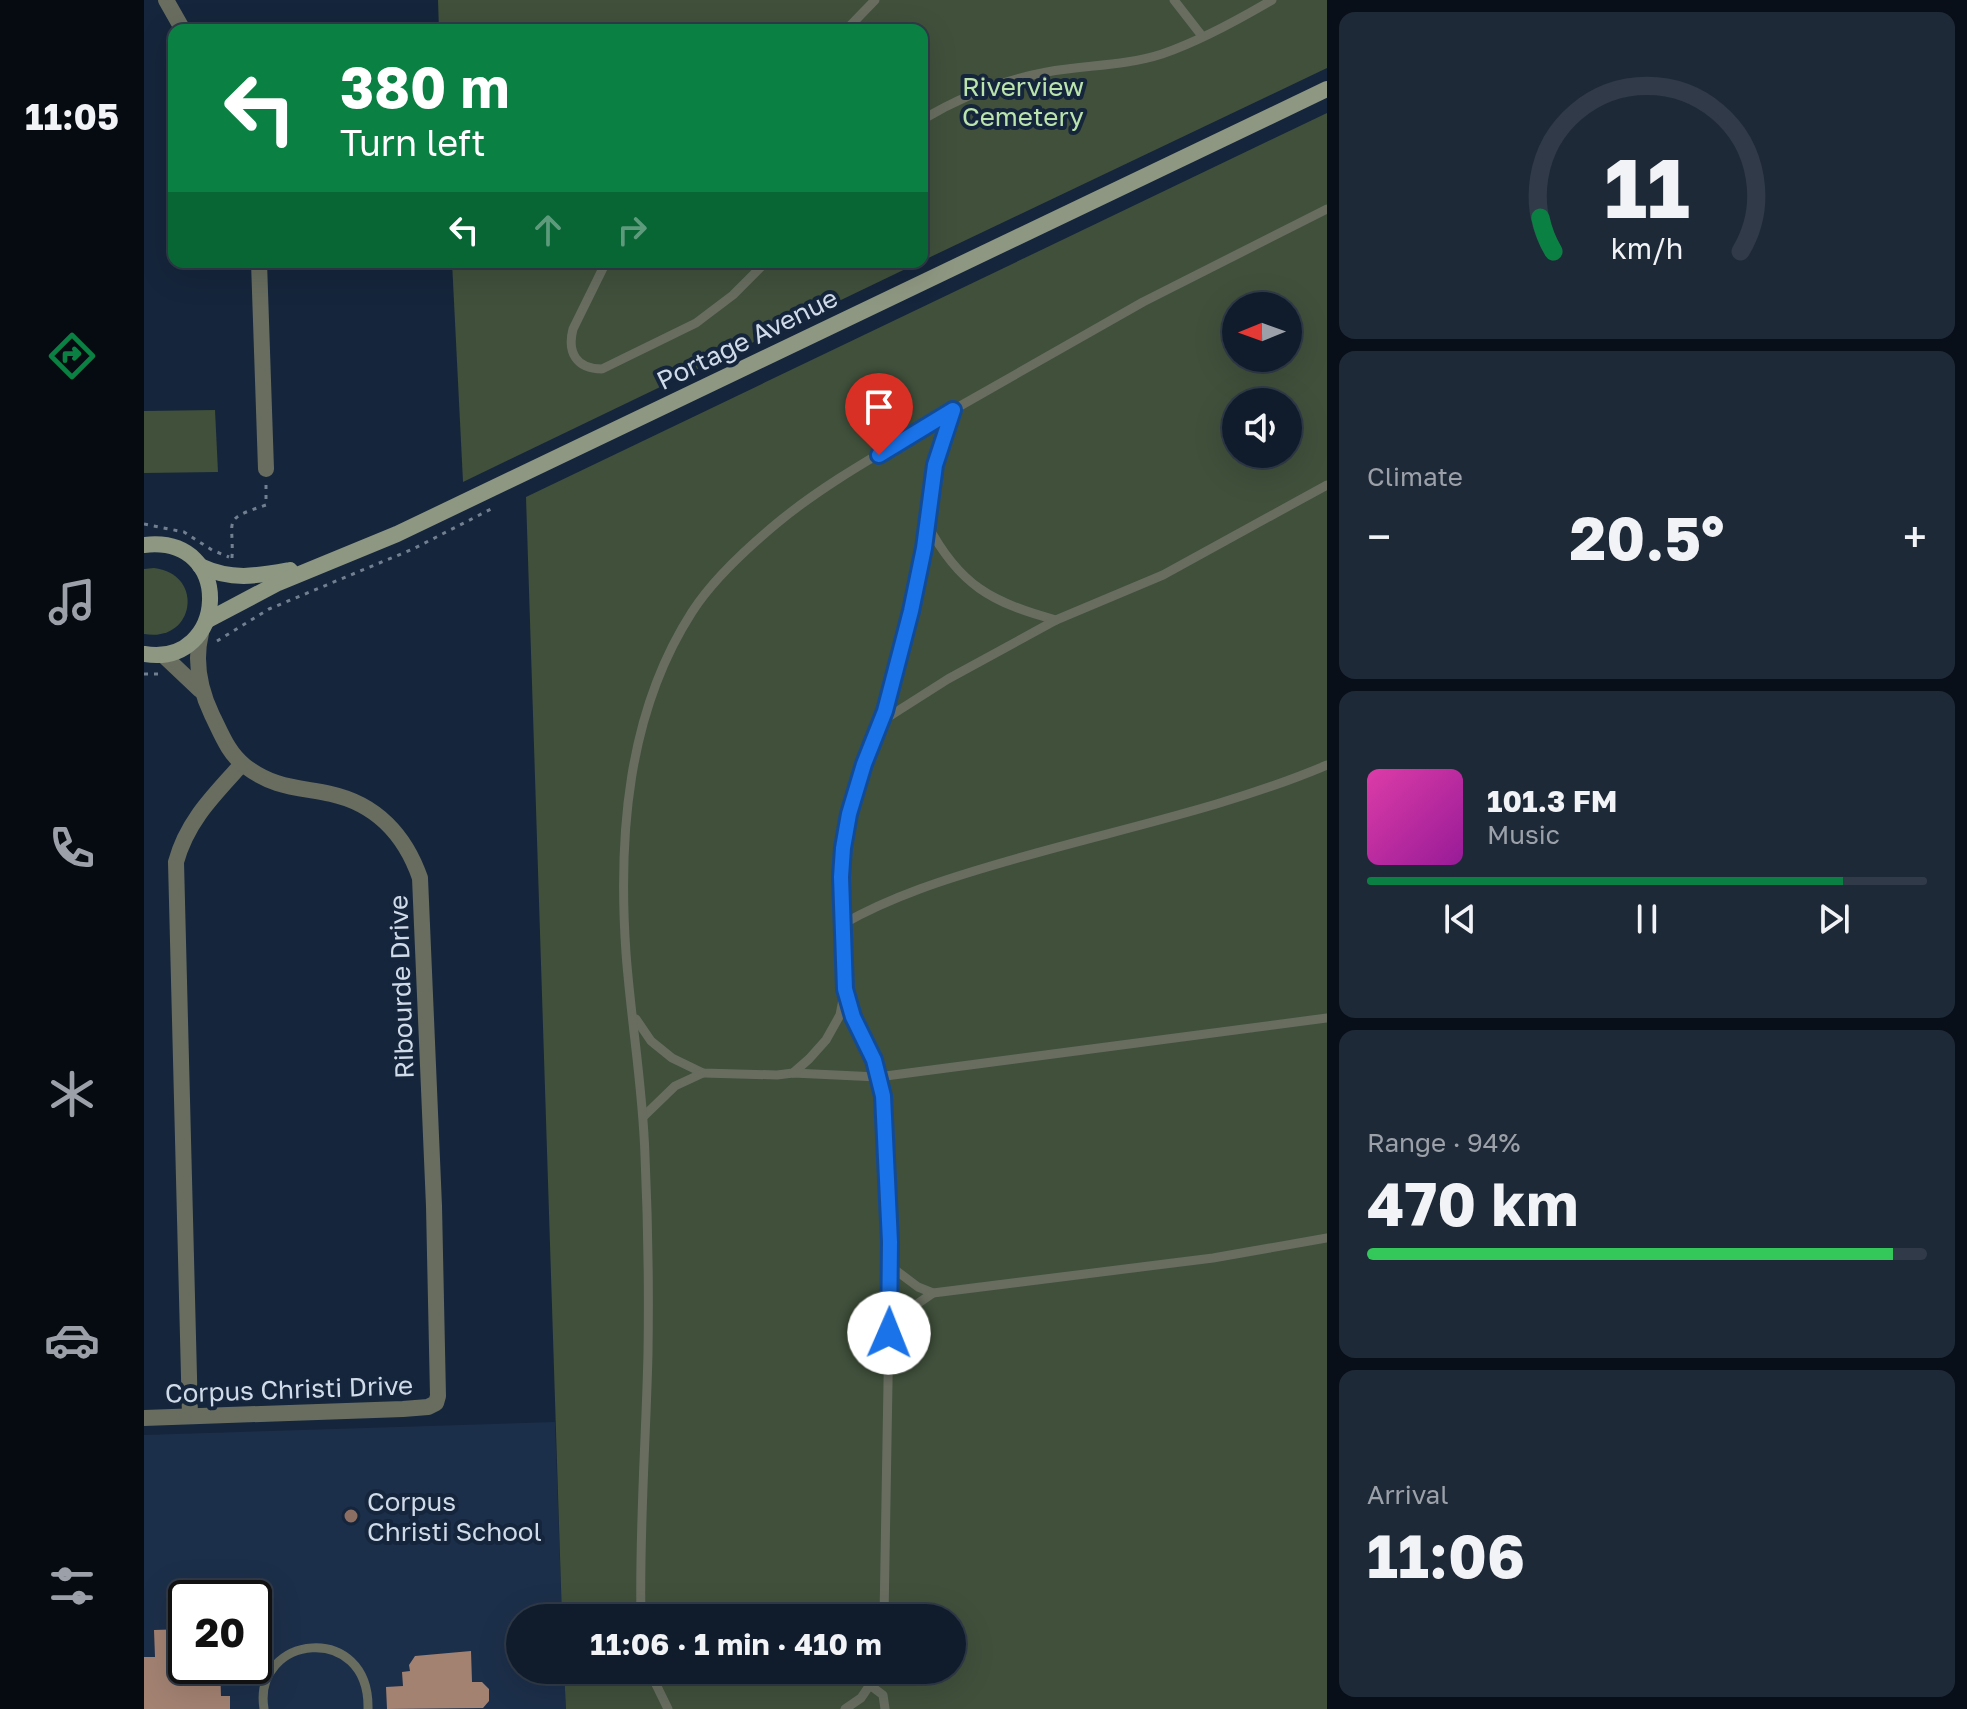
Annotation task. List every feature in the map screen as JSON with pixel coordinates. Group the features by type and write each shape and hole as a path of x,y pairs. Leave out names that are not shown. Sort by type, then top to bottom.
{"main road":[{"name":"Portage Avenue","path":"163,655 188,644 226,608 315,566 397,534 1327,89"},
{"name":"Portage Avenue","path":"144,545 161,544 176,548 190,555 200,566 219,575 237,577 315,566"},
{"path":"200,566 209,583 212,601 205,626"},
{"path":"144,654 163,655"}],"street":[{"path":"166,0 180,24"},
{"path":"259,268 266,469"},
{"name":"Ribourde Drive","path":"205,626 196,652 200,690 226,745 242,764 277,785 339,796 367,808 384,819 404,842 420,878 434,1206 436,1403"},
{"name":"Ribourde Drive","path":"163,655 200,690"},
{"path":"190,1416 176,862 187,828 242,764"},
{"name":"Corpus Christi Drive","path":"144,1418 403,1409 428,1407 436,1403"}],"lane":[{"path":"852,24 875,0"},
{"path":"1174,0 1202,36"},
{"path":"928,117 952,103 1046,72 1139,60 1161,54 1269,1"},
{"path":"641,1604 648,1316 644,1116 624,911 626,816 643,725 661,671 679,634 705,595 774,526 806,500 953,410 1143,302 1327,209"},
{"path":"603,268 570,340 575,359 584,366 596,369 602,369 696,323 733,295 760,268"},
{"path":"793,1073 826,1040 840,1015 845,989 841,877 849,814 880,721 911,611 935,465 953,410"},
{"path":"880,721 948,679 1056,620 1199,557 1327,485"},
{"path":"927,523 938,545 981,591 999,602 1056,620"},
{"path":"843,924 891,900 950,878 1227,800 1327,765"},
{"path":"845,989 878,1077 885,1125 890,1266 884,1604"},
{"path":"634,1016 651,1041 672,1058 703,1073 878,1077 1327,1018"},
{"path":"644,1116 675,1086 703,1073"},
{"path":"889,1333 917,1304 933,1293 1213,1258 1327,1238"},
{"path":"890,1266 918,1287 933,1293"},
{"path":"264,1709 262,1699 266,1679 277,1663 293,1651 312,1647 331,1649 349,1658 362,1673 368,1692 368,1709"},
{"path":"656,1684 668,1709"},
{"path":"845,1709 871,1686 883,1695 885,1709"}],"path":[{"path":"232,558 231,523 238,514 266,505 266,469"}],"shaded area":[{"name":"Corpus Christi School","path":"555,1422 562,1604 506,1604 506,1684 565,1684 566,1709 144,1709 144,1435"}],"green space":[{"name":"Riverview Cemetery","path":"438,0 1327,0 1327,68 928,258 928,24 439,24"},
{"path":"1327,113 1327,1709 566,1709 565,1684 966,1684 966,1604 562,1604 526,497"},
{"path":"452,268 908,268 463,482"},
{"path":"215,410 218,472 144,473 144,411"},
{"path":"154,568 170,573 181,582 187,594 187,607 183,619 174,628 161,634 144,634 144,569"}],"building":[{"path":"154,1630 168,1630 168,1684 221,1684 221,1696 230,1696 230,1709 144,1709 144,1657 155,1657"},
{"path":"471,1651 472,1682 482,1682 489,1689 489,1701 483,1708 387,1709 386,1687 403,1686 402,1672 410,1671 409,1665 415,1656"}],"place":[{"name":"Corpus Christi School","path":"351,1516"}],"route":[{"path":"879,455 953,410 935,465 924,548 911,611 885,711 869,748 849,814 843,848 841,877 845,989 853,1017 874,1060 883,1096 890,1242 889,1333"}]}
